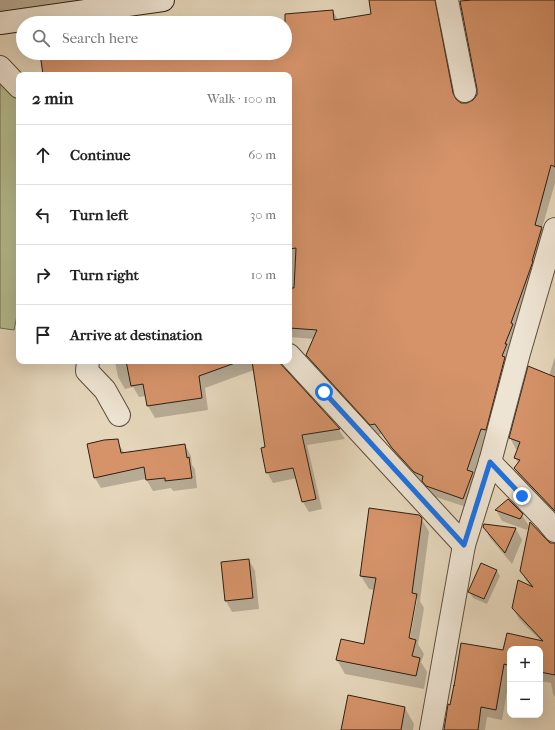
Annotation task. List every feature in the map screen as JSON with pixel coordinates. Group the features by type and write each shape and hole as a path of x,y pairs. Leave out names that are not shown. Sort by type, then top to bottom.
{"street":[{"path":"49,16 162,0"},
{"path":"447,0 465,91"},
{"path":"0,23 16,21"},
{"path":"0,66 16,84"},
{"path":"431,730 464,545 490,462 519,353 555,229"},
{"path":"292,358 464,545"},
{"path":"88,364 88,371 105,390 119,414"},
{"path":"490,462 552,520"}],"green space":[{"path":"0,80 16,97 16,320 14,330 0,328"}],"building":[{"path":"369,0 435,0 453,93 456,99 461,103 467,103 473,100 477,95 477,89 460,1 555,0 555,167 551,165 535,225 542,227 532,261 533,262 505,344 507,344 502,356 505,357 486,430 481,429 467,470 473,472 463,499 426,486 422,481 423,476 414,472 392,448 375,424 370,425 306,355 317,330 292,328 292,288 294,288 296,248 292,249 292,72 43,72 41,60 292,60 292,16 285,16 285,14 333,10 334,20 371,14"},
{"path":"127,364 232,364 199,376 202,398 147,406 143,384 131,386"},
{"path":"252,364 281,364 340,429 302,435 316,499 302,502 293,468 266,473 261,448 265,447"},
{"path":"528,366 555,377 555,511 514,468 520,460 514,458 520,442 509,438"},
{"path":"118,439 121,453 185,444 187,458 189,457 192,478 165,481 165,478 146,480 144,467 94,478 87,444 104,440"},
{"path":"508,499 523,514 520,519 495,510"},
{"path":"369,508 419,515 422,518 412,593 417,594 409,638 416,640 412,656 420,658 416,676 336,660 341,639 364,644 376,578 360,576"},
{"path":"530,522 550,543 555,543 555,675 543,673 543,646 507,646 507,665 504,664 496,710 481,707 478,730 444,730 448,704 450,705 454,686 461,643 503,650 507,633 543,641 512,608 518,580 533,587 520,571"},
{"path":"484,524 516,528 505,553 483,527"},
{"path":"249,559 253,598 225,601 221,562"},
{"path":"481,563 497,570 484,599 468,592"},
{"path":"348,695 405,707 401,730 341,730"}],"route":[{"path":"324,392 464,545 490,462 522,496"}]}
